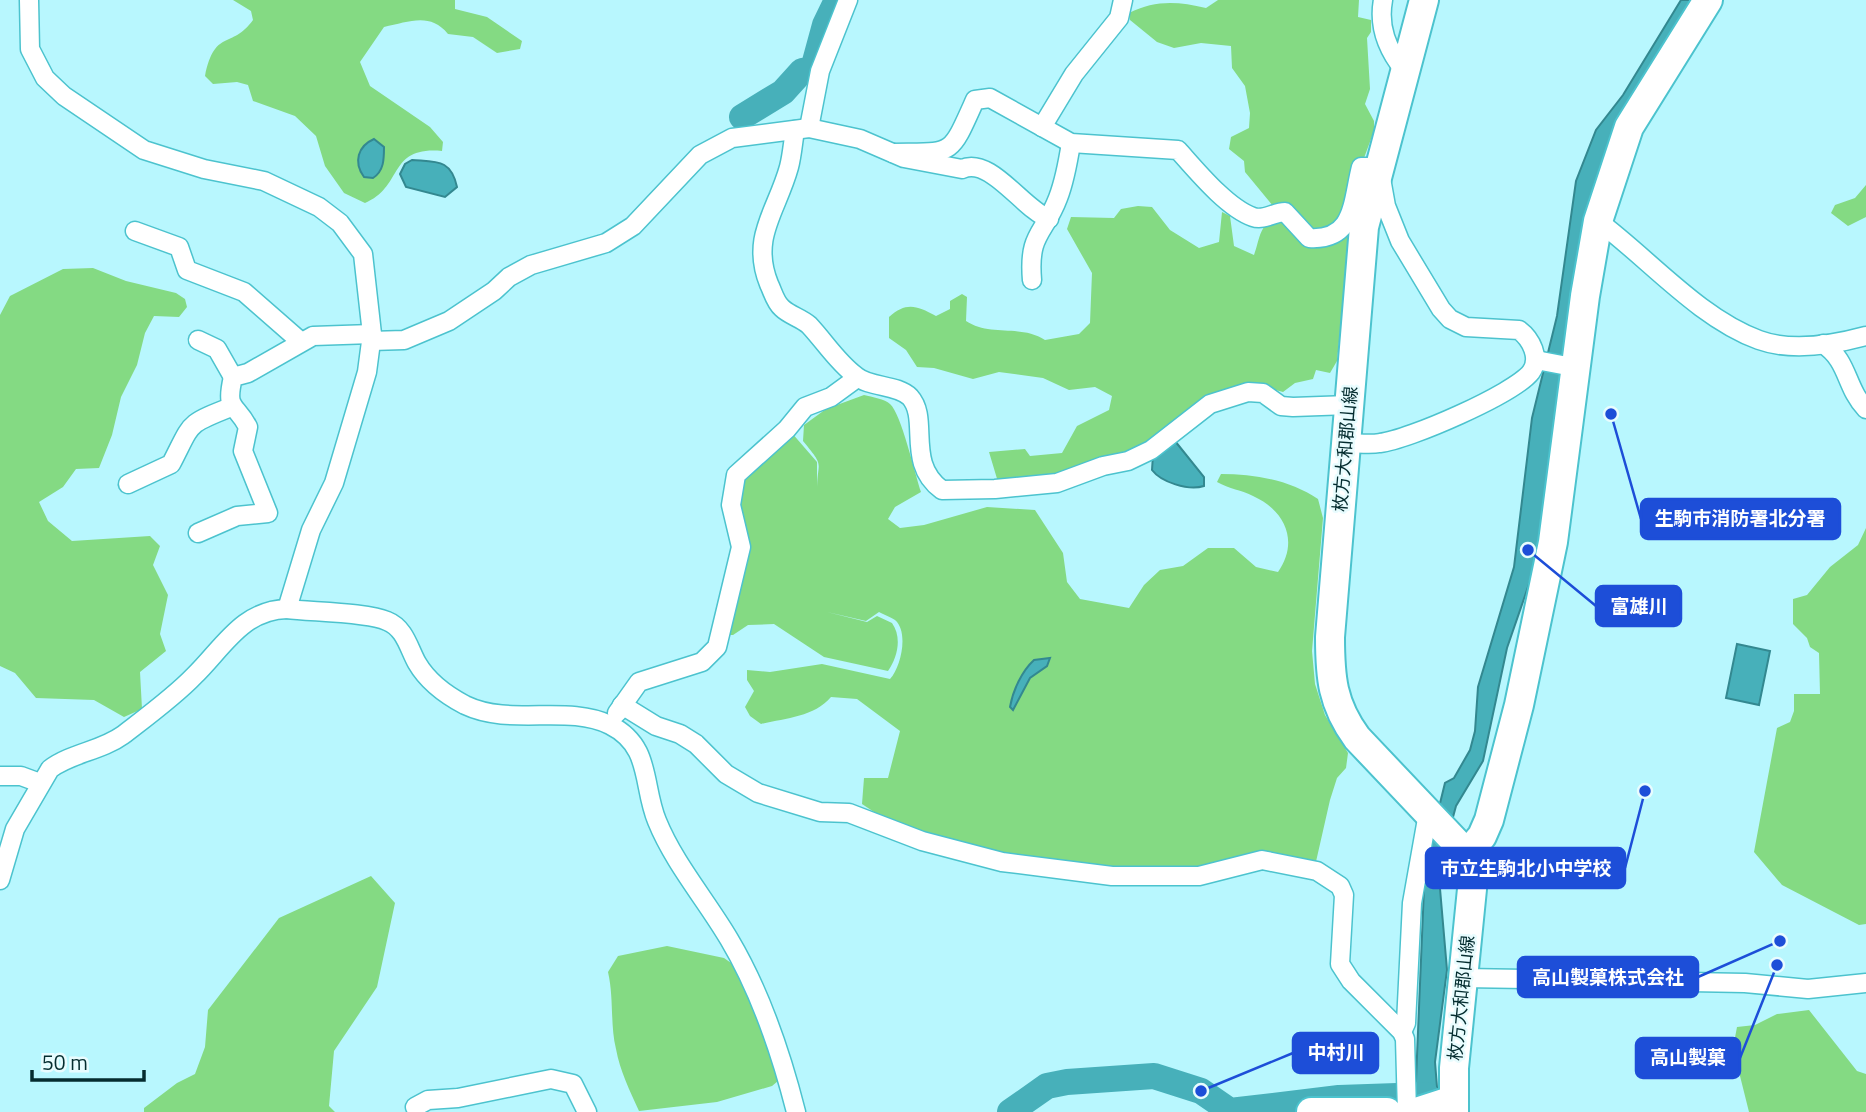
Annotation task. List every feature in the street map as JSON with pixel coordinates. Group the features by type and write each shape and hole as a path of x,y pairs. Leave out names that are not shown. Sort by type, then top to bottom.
{"main road":[{"name":"枚方大和郡山線","path":"1416,1112 1450,1105 1472,889 1465,850 1357,738 1347,724 1331,683 1330,637 1364,227 1424,0"},
{"path":"1465,850 1482,836 1489,820 1519,705 1553,542 1573,367 1598,221 1629,127 1708,0"},
{"path":"1311,1112 1387,1112"}],"street":[{"path":"29,0 30,49 45,78 64,96 144,150 195,166 264,181 319,207 340,223 363,254 371,338 367,372 338,472 311,530 287,610"},
{"path":"848,0 820,71 762,241 761,261 781,307 808,324 824,346 858,378 904,393 911,398 915,407 921,460 934,484 949,492 1057,483 1103,466 1128,461 1152,450 1210,404 1248,392 1263,393 1281,406 1349,405"},
{"path":"1042,127 1074,74 1119,18 1123,0"},
{"path":"1384,0 1381,15 1383,32 1392,54 1404,71"},
{"path":"893,153 939,153 949,149 955,143 975,100 990,98 1071,143 1178,150 1232,204 1254,217 1265,218 1285,212 1309,238 1337,235 1347,222 1361,167 1379,167 1386,206 1400,240 1441,309 1450,319 1466,327 1519,330 1531,342 1539,361"},
{"path":"233,377 248,373 282,355 300,341 331,334 404,340 449,321 494,291 509,276 531,265 606,243 633,226 674,180 714,146 732,138 802,129 860,139 893,153 930,163 962,169 969,166 992,172 1034,212 1049,219"},
{"path":"1032,280 1030,256 1038,231 1049,219 1065,177 1071,143"},
{"path":"1598,221 1682,292 1759,340 1780,344 1823,344 1866,336"},
{"path":"135,231 179,247 187,270 236,287 300,341"},
{"path":"198,340 217,349 233,377 229,393 231,407 248,427 243,451 268,513 237,516 198,533"},
{"path":"1823,344 1842,361 1852,395 1866,409"},
{"path":"1539,361 1573,367"},
{"path":"1347,443 1381,443 1458,416 1521,382 1539,361"},
{"path":"609,725 639,682 702,662 717,646 741,547 731,505 736,475 787,429 805,407 831,397 858,378"},
{"path":"128,484 171,464 189,426 195,421 231,407"},
{"path":"0,880 15,830 40,783 59,762 122,736 194,677 218,647 251,618 272,610 287,610 387,621 407,640 418,664 430,680 443,693 467,706 505,716 579,717 609,725 624,734 636,747 645,766 657,821 744,965 779,1053 796,1112"},
{"path":"622,705 656,726 680,734 696,744 726,774 758,793 820,811 849,813 893,832 1003,862 1148,878 1199,876 1262,860 1317,871 1340,886 1344,895 1340,964 1351,981 1402,1032 1405,1039 1407,1112"},
{"path":"0,776 21,776 40,783"},
{"path":"1402,1032 1406,1023 1412,903 1428,813"},
{"path":"1463,978 1745,983 1808,989 1866,983"},
{"path":"415,1107 428,1100 458,1098 551,1079 573,1084 587,1112"}],"green space":[{"path":"233,0 455,0 455,9 487,17 522,41 520,49 497,53 473,37 448,34 441,27 426,21 410,21 384,27 360,62 370,86 430,127 443,142 442,151 424,151 404,161 386,187 365,203 344,193 325,166 316,136 295,116 253,101 248,85 237,82 213,84 205,76 209,61 219,45 238,35 253,20 251,11"},
{"path":"1218,0 1359,0 1358,17 1371,20 1371,32 1367,38 1370,89 1365,104 1374,121 1374,131 1341,220 1324,233 1304,227 1298,212 1273,206 1245,172 1244,161 1229,149 1231,137 1249,128 1250,113 1245,86 1232,68 1231,46 1201,43 1174,48 1157,42 1130,20 1129,13 1148,6 1176,3 1206,8"},
{"path":"1866,185 1866,217 1848,226 1831,213 1835,205 1855,198"},
{"path":"1152,207 1170,230 1199,248 1219,242 1222,212 1230,216 1234,246 1254,255 1264,227 1280,216 1313,245 1350,234 1337,361 1330,373 1316,370 1313,379 1295,383 1283,392 1260,386 1129,453 1055,476 998,482 989,452 1025,449 1030,456 1062,453 1077,426 1109,410 1112,396 1095,387 1069,390 1043,378 999,372 973,379 934,368 917,367 906,350 889,338 889,317 906,307 923,309 936,316 950,309 950,301 962,294 967,297 966,321 975,326 1036,335 1045,340 1079,334 1090,323 1092,273 1067,229 1071,217 1114,218 1121,209"},
{"path":"93,268 126,281 176,293 185,299 187,307 179,317 154,316 145,333 137,365 121,397 112,435 99,468 76,469 63,487 39,502 48,521 72,541 150,536 160,546 153,565 168,595 160,634 166,651 140,672 142,709 124,717 94,700 36,698 15,673 0,666 0,315 10,296 63,269"},
{"path":"864,395 885,401 894,410 921,492 895,507 888,519 900,528 924,525 987,507 1035,510 1063,553 1067,582 1080,599 1129,608 1144,585 1160,570 1183,566 1208,548 1234,548 1256,567 1278,572 1288,550 1286,528 1281,519 1264,502 1217,482 1221,474 1272,479 1296,487 1318,499 1323,518 1312,651 1315,684 1325,715 1348,753 1346,768 1337,778 1330,800 1315,866 1172,872 1012,859 940,837 898,828 862,804 864,778 888,778 900,731 857,699 831,697 808,713 761,724 750,716 745,707 754,691 747,680 747,670 770,672 822,664 890,679 900,658 902,633 899,625 879,612 866,621 827,612 867,622 877,616 892,623 897,634 898,647 888,671 824,657 774,624 748,625 733,635 726,635 741,479 791,432 817,462 817,491 819,464 803,441 804,425 826,409"},
{"path":"1866,528 1866,924 1859,925 1782,885 1754,852 1777,728 1790,722 1794,711 1794,694 1820,694 1819,653 1810,647 1807,638 1793,624 1793,599 1807,595 1830,567 1858,545"},
{"path":"371,876 395,903 377,987 334,1051 329,1106 335,1112 144,1112 144,1108 177,1083 195,1074 205,1047 208,1010 279,918"},
{"path":"667,946 724,958 734,965 771,1050 778,1081 772,1086 717,1102 639,1111 626,1081 614,1040 608,972 618,956"},
{"path":"1809,1010 1857,1071 1866,1074 1866,1112 1749,1112 1733,1048 1737,1027 1755,1025 1777,1014"}],"water":[{"path":"1681,0 1696,0 1639,91 1538,558 1507,648 1483,761 1456,806 1443,854 1439,877 1447,970 1435,1062 1439,1112 1415,1104 1424,888 1431,840 1445,783 1454,778 1470,750 1475,731 1478,687 1514,567 1532,418 1557,316 1576,181 1596,130 1623,95"},
{"path":"374,139 384,147 383,164 373,178 364,177 359,166 359,155 364,146"},
{"path":"412,160 436,162 447,167 457,187 445,197 406,187 400,174 405,164"},
{"path":"1175,441 1204,477 1204,486 1175,484 1152,470 1153,455"},
{"path":"1737,644 1770,651 1759,705 1726,698"},
{"path":"1050,658 1047,666 1030,678 1013,710 1010,707 1013,694 1026,670 1034,660"}],"waterway":[{"path":"742,117 783,92 802,71 813,69 825,25 837,0"},
{"path":"1010,1112 1047,1086 1067,1082 1154,1076 1201,1091 1230,1111 1339,1098 1426,1095"}],"place":[{"name":"生駒市消防署北分署","path":"1611,414"},
{"name":"富雄川","path":"1528,550"},
{"name":"市立生駒北小中学校","path":"1645,791"},
{"name":"高山製菓株式会社","path":"1780,941"},
{"name":"高山製菓","path":"1777,965"},
{"name":"中村川","path":"1201,1091"}]}
